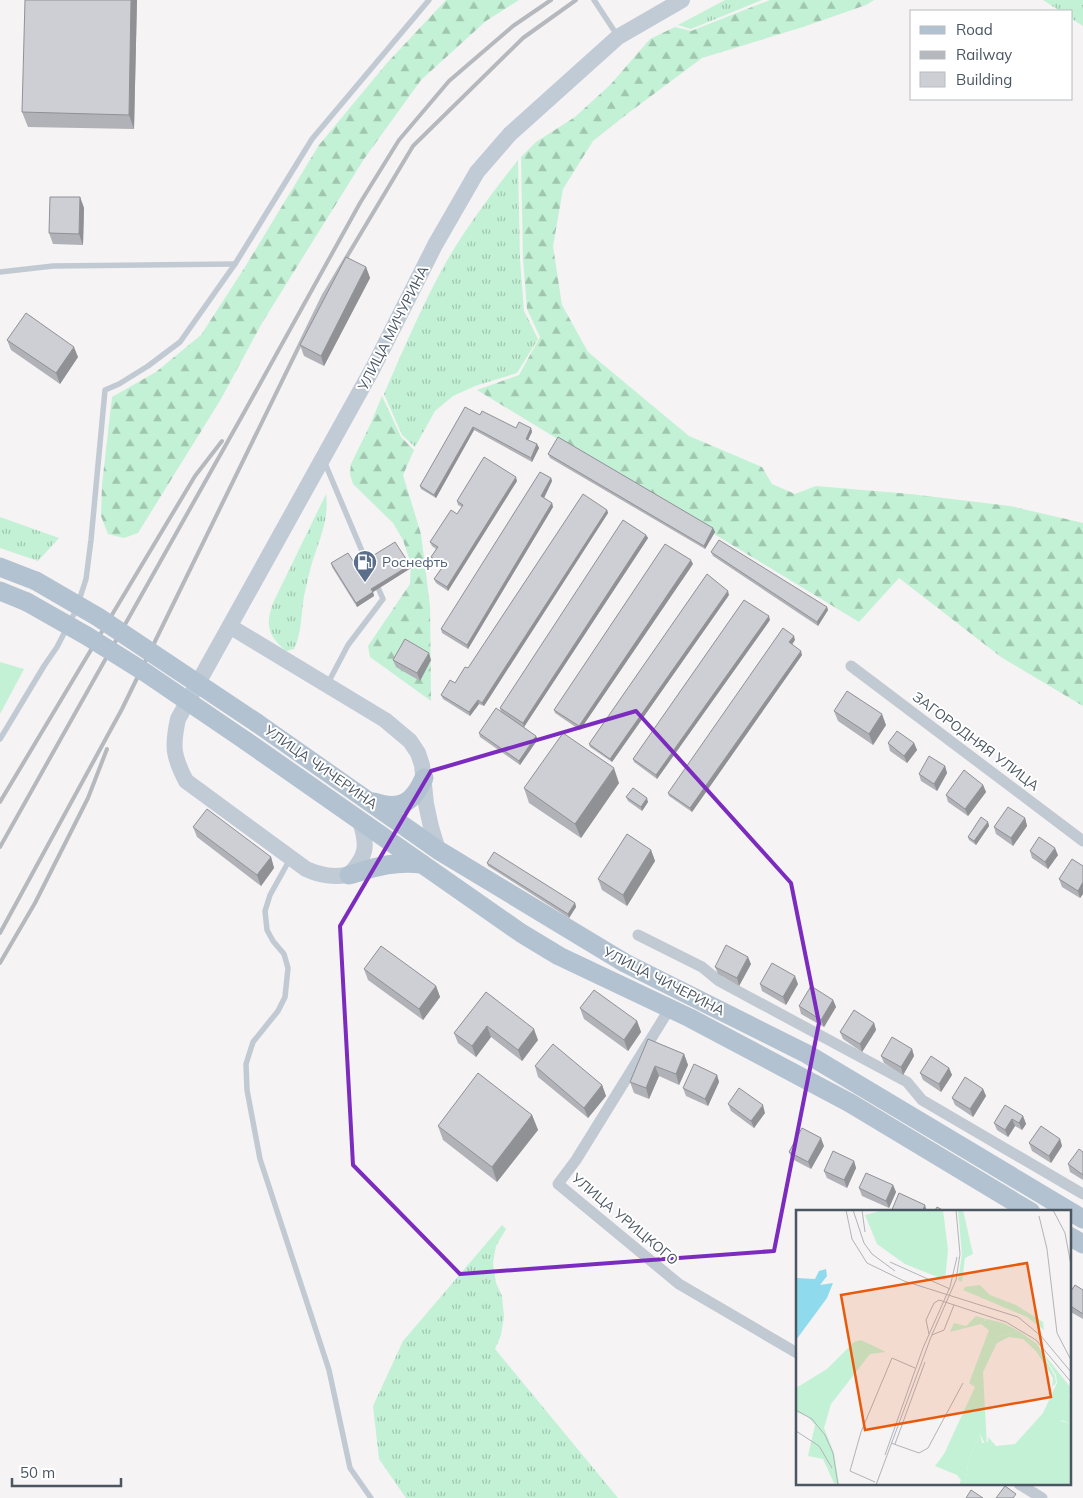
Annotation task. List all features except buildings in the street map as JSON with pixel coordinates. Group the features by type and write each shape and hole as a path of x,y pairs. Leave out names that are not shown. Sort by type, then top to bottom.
{"main road":[{"name":"УЛИЦА МИЧУРИНА","path":"292,858 186,781 176,760 174,738 178,719 373,368 435,245 477,172 510,134 618,37 682,0"},
{"name":"УЛИЦА ЧИЧЕРИНА","path":"0,566 36,581 105,622 257,723 438,850 625,963 807,1054 1068,1210"},
{"name":"УЛИЦА ЧИЧЕРИНА","path":"0,591 27,602 87,636 146,673 521,933 559,956 670,1008 850,1103 1028,1210"},
{"path":"230,627 385,720 410,741 418,753 422,764 426,804 438,850"},
{"path":"370,801 388,807 405,803 418,792 424,778"},
{"path":"349,876 365,852 366,837 360,821"},
{"path":"292,858 306,869 319,875 334,877 349,876 390,863 422,864"},
{"name":"УЛИЦА ЧИЧЕРИНА","path":"1070,1211 1083,1219"},
{"path":"1070,1237 1083,1244"}],"street":[{"name":"ЗАГОРОДНЯЯ УЛИЦА","path":"851,666 1083,841"},
{"path":"638,935 702,967 719,981 907,1082 922,1100 1083,1194"},
{"name":"УЛИЦА УРИЦКОГО","path":"670,1008 576,1160 558,1184 679,1284 796,1353"},
{"path":"1022,1486 1042,1498"}],"lane":[{"path":"0,739 57,647 76,610 86,579 105,390 119,384 148,366 180,342 235,264 312,139 429,0"},
{"path":"594,0 618,37"},
{"path":"0,272 53,266 235,264"},
{"path":"323,459 383,599 348,645 327,685"},
{"path":"292,858 270,895 265,911 267,930 284,954 288,968 285,997 278,1011 253,1042 246,1064 247,1090 260,1159 329,1370 350,1468 371,1498"}],"highlighted area":[{"path":"636,711 791,883 819,1023 774,1251 460,1274 353,1165 340,926 431,771"}],"green space":[{"path":"446,0 519,0 486,21 421,80 364,159 262,323 221,399 138,533 124,538 108,534 101,516 102,485 112,397 156,372 201,335 245,267 319,145 387,63"},
{"path":"725,0 762,0 691,29 678,25"},
{"path":"770,0 874,0 866,5 803,27 702,58 593,141 563,189 553,246 562,305 588,352 689,436 762,467 772,484 795,494 816,486 910,494 1010,506 1083,523 1083,706 1001,657 899,578 859,622 477,390 519,375 540,337 527,309 523,259 521,157 536,142 575,117 611,84 650,39 675,27 691,31"},
{"path":"1043,0 1083,0 1083,26 1073,20 1073,10 1058,10"},
{"path":"518,160 520,260 524,311 538,339 517,373 475,386 453,396 435,411 415,447 402,435 384,394 417,320 447,261 475,217"},
{"path":"382,396 401,437 414,450 403,475 421,534 430,606 431,701 370,657 368,646 410,584 411,564 403,540 393,523 353,484 350,474 351,464"},
{"path":"326,494 325,523 304,596 299,636 294,649 286,651 272,635 269,618 273,603"},
{"path":"0,517 59,538 38,561 0,548"},
{"path":"0,662 24,669 0,714"},
{"path":"502,1225 506,1229 496,1246 493,1263 496,1283 502,1296 504,1316 501,1335 495,1349 618,1498 406,1498 379,1459 373,1406 403,1341"}],"railway":[{"path":"0,847 360,203 399,140 449,81 513,26 551,0"},
{"path":"0,933 122,709 324,295 413,146 523,38 576,0"},
{"path":"0,802 195,476 222,441"},
{"path":"0,963 35,903 88,798 107,749"}],"place":[{"name":"Роснефть","path":"365,583"}]}
